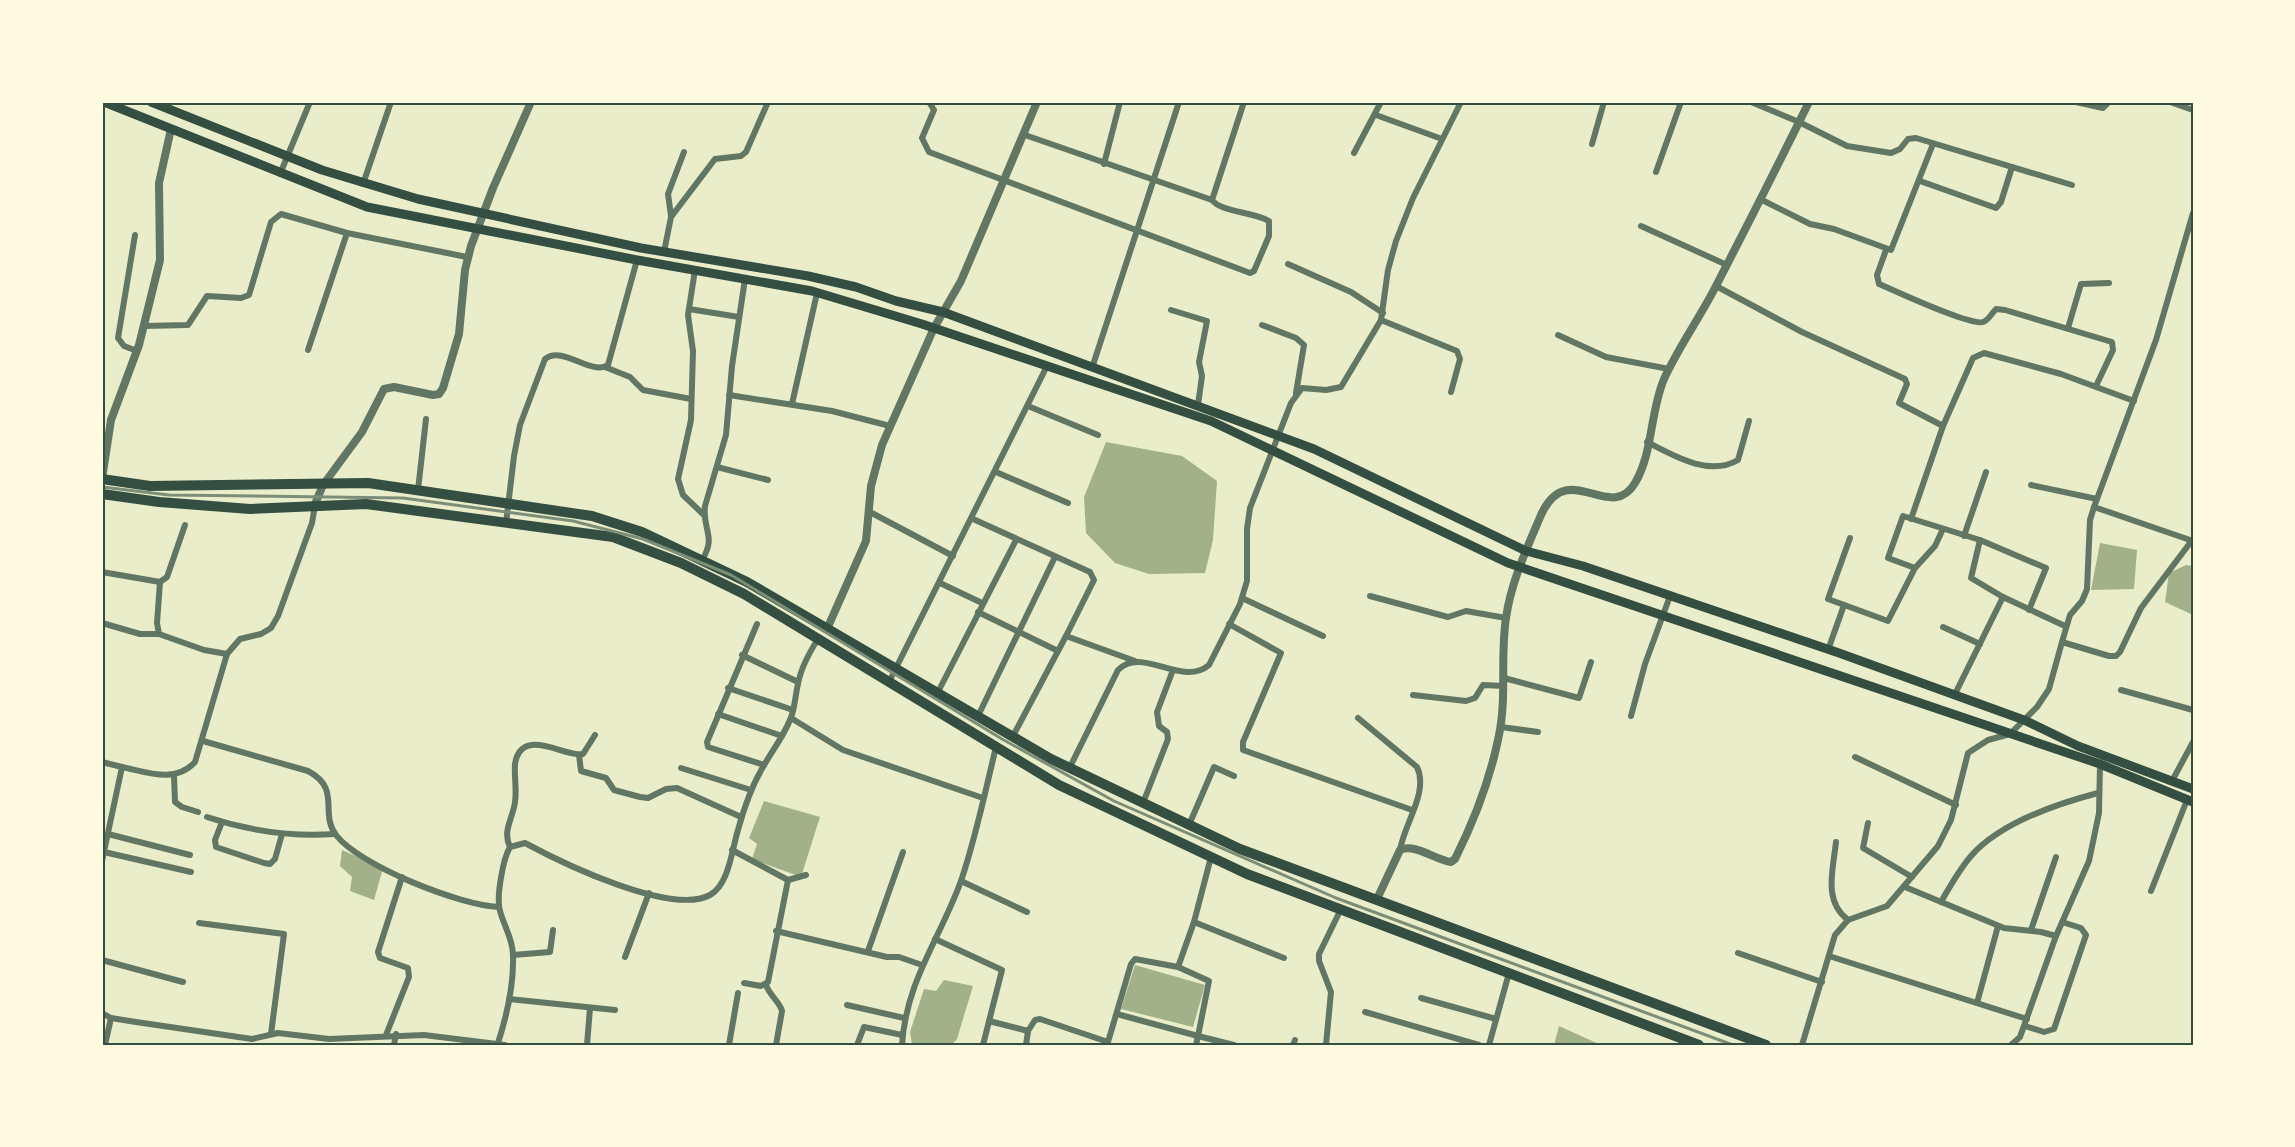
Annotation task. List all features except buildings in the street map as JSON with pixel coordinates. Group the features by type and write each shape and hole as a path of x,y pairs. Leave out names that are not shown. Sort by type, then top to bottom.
{"highway":[{"path":"102,479 150,486 368,483 592,516 642,532 747,582 1048,757 1240,849 1766,1045"},
{"path":"102,494 159,502 250,509 315,504 366,504 613,537 681,563 744,594 1059,785 1247,874 1699,1045"},
{"path":"1039,773 1048,757"},
{"path":"1428,942 1435,923"}],"main road":[{"path":"104,102 367,207 637,260 817,292 934,328 1211,421 1520,567 2100,764 2190,801"},
{"path":"154,103 363,184 456,209 664,252 856,287 896,301 943,312 1314,449 1526,551 1583,566 1828,650 2024,720 2078,746 2193,789"},
{"path":"744,279 747,266"},
{"path":"1047,366 1054,354"}],"street":[{"path":"280,174 310,102"},
{"path":"363,184 391,102"},
{"path":"102,762 174,776 187,771 195,762 203,741 227,654 240,639 261,634 271,628 278,616 312,523 315,504 323,485 362,432 384,389 394,387 433,395 439,394 443,388 459,334 467,257 531,102"},
{"path":"671,217 715,159 741,156 746,152 768,102"},
{"path":"929,102 934,110 922,138 929,152 1005,178 1136,232 1245,273 1254,271 1269,236 1269,221 1261,216 1214,204 1212,200 1025,135"},
{"path":"827,629 862,551 868,529 868,511 875,466 890,426 934,328 961,282 1037,102"},
{"path":"1104,164 1120,102"},
{"path":"1092,368 1179,102"},
{"path":"1212,200 1244,102"},
{"path":"1354,153 1381,102"},
{"path":"1296,393 1302,388 1326,390 1341,387 1382,317 1388,270 1396,241 1461,102"},
{"path":"1592,144 1604,102"},
{"path":"1656,172 1681,102"},
{"path":"1751,102 1799,122 1832,141 1861,149 1891,153 1900,149 1912,138 2072,185"},
{"path":"1400,850 1413,849 1444,861 1451,862 1455,859 1494,754 1501,727 1506,618 1520,567 1547,504 1562,490 1615,498 1625,495 1638,477 1656,401 1670,369 1716,286 1809,102"},
{"path":"2076,102 2103,108 2109,102"},
{"path":"2170,102 2193,110"},
{"path":"1376,115 1442,139"},
{"path":"102,479 111,420 137,351 160,260 159,183 171,129"},
{"path":"1760,199 1810,224 1850,235 1886,250 1894,247 1933,144"},
{"path":"664,252 671,217 668,194 684,152"},
{"path":"1920,181 1996,208 2001,202 2012,167"},
{"path":"1802,1045 1835,935 1848,920 1887,906 1905,887 1946,834 1956,805 1968,753 1982,743 2010,734 2037,707 2049,689 2065,626 2087,589 2090,520 2156,340 2193,213"},
{"path":"144,326 188,325 207,296 241,298 249,295 275,216 287,215 347,233 467,257"},
{"path":"1641,226 1726,265"},
{"path":"308,350 347,233"},
{"path":"135,235 118,338 124,346 137,351"},
{"path":"1886,250 1877,282 1901,294 1977,322 1987,320 1996,309 2005,310 2112,342 2113,350 2096,386"},
{"path":"605,367 615,343 637,260"},
{"path":"1288,264 1330,280 1382,317 1457,351 1460,358 1451,392"},
{"path":"695,270 688,322 693,351 691,420 678,479 683,495 704,514"},
{"path":"702,560 710,543 704,514 726,435 744,279"},
{"path":"2068,328 2080,284 2109,283"},
{"path":"1716,286 1802,332 1905,379 1907,384 1899,403 1943,426"},
{"path":"792,404 817,292"},
{"path":"689,309 739,317"},
{"path":"1171,310 1207,321 1199,362 1202,376 1198,405"},
{"path":"1066,636 1135,661 1173,670 1203,670 1209,665 1242,598 1246,581 1246,529 1250,508 1296,393 1304,345 1296,338 1262,325"},
{"path":"1558,335 1606,357 1670,369"},
{"path":"1911,519 1943,426 1969,365 1978,355 1990,354 2096,386 2134,401"},
{"path":"506,523 520,425 545,359 555,356 605,367 630,377 643,390 691,399"},
{"path":"889,682 973,519 1047,366"},
{"path":"729,395 792,404 890,426"},
{"path":"1028,406 1098,435"},
{"path":"418,490 426,419"},
{"path":"1647,442 1688,461 1728,466 1738,460 1749,421"},
{"path":"717,466 768,480"},
{"path":"996,472 1068,503"},
{"path":"1964,536 1986,472"},
{"path":"2031,485 2097,499"},
{"path":"2061,642 2116,656 2141,608 2193,540 2094,507"},
{"path":"868,511 953,556"},
{"path":"1915,568 1888,558 1903,516 1980,540 2046,568 2029,610"},
{"path":"973,519 1090,572 1094,580 1013,736"},
{"path":"102,573 160,582 167,577 185,525"},
{"path":"1850,538 1828,599 1888,621 1915,568 1935,546 1942,529"},
{"path":"938,693 1016,540"},
{"path":"1980,540 1971,578 2003,597 2065,626"},
{"path":"978,716 1055,557"},
{"path":"159,634 157,623 160,582"},
{"path":"940,583 982,603"},
{"path":"1370,596 1448,617 1466,611 1506,618"},
{"path":"1631,716 1645,664 1670,596"},
{"path":"1954,696 2003,597"},
{"path":"1242,598 1323,636"},
{"path":"1828,650 1844,605"},
{"path":"978,612 1058,651"},
{"path":"102,623 140,634 159,634 204,650 227,654"},
{"path":"757,624 707,742 708,747 764,765"},
{"path":"1229,624 1281,653 1243,742 1243,750 1412,810"},
{"path":"1943,627 1980,644"},
{"path":"102,1013 111,1018 252,1040 271,1034 285,1033 329,1039 396,1035 502,1044 513,955 499,908 506,853 510,847 525,843 605,880 649,893 680,900 695,900 709,896 718,889 724,878 751,790 791,718 798,682 806,658 818,639"},
{"path":"742,655 798,682"},
{"path":"1070,768 1118,670 1124,663 1135,661"},
{"path":"1413,695 1466,701 1475,698 1484,685 1504,682 1579,698 1591,662"},
{"path":"1143,803 1167,739 1167,732 1158,726 1156,717 1173,670"},
{"path":"728,688 793,710"},
{"path":"2121,690 2193,710"},
{"path":"717,714 782,736"},
{"path":"791,718 843,750 983,798"},
{"path":"1358,718 1417,767 1421,776 1421,785 1404,831 1400,850 1377,899"},
{"path":"1501,727 1538,732"},
{"path":"510,847 506,836 516,800 515,762 518,757 525,749 539,744 579,755 587,751 594,735"},
{"path":"203,741 308,771 320,778 327,790 335,834"},
{"path":"2172,781 2193,742"},
{"path":"902,1045 904,1018 921,965 961,881 977,831 996,747"},
{"path":"579,755 581,771 606,778 614,790 648,798 666,789 677,788 741,817"},
{"path":"1855,757 1956,805"},
{"path":"2011,1045 2020,1037 2026,1023 2056,936 2089,861 2095,839 2100,764"},
{"path":"1189,825 1214,766 1234,776"},
{"path":"102,861 106,830 122,767"},
{"path":"681,768 751,790"},
{"path":"174,776 176,802 182,807 198,812"},
{"path":"1941,902 1961,867 1995,835 2053,806 2098,793"},
{"path":"2151,891 2190,801"},
{"path":"207,817 282,834 335,834 366,857 402,877 461,902 499,908"},
{"path":"222,822 215,840 216,847 264,863 273,862 282,834"},
{"path":"1868,823 1863,848 1912,877"},
{"path":"106,830 190,855"},
{"path":"1836,842 1832,895 1838,912 1848,920"},
{"path":"732,850 788,880 806,875"},
{"path":"104,852 192,872"},
{"path":"868,951 903,852"},
{"path":"1178,967 1194,922 1211,857"},
{"path":"2031,930 2056,857"},
{"path":"386,1035 409,976 408,968 380,958 378,952 402,877"},
{"path":"776,1045 782,1011 781,1006 771,997 766,985 788,880"},
{"path":"961,881 1027,912"},
{"path":"1905,887 1998,926 2056,936"},
{"path":"625,957 649,893"},
{"path":"1326,1045 1331,992 1319,961 1319,954 1341,909"},
{"path":"1194,922 1284,958"},
{"path":"1829,956 1977,1004 2044,1032 2054,1029 2086,935 2081,928 2062,922"},
{"path":"199,923 284,934 271,1034"},
{"path":"1977,1004 1998,926"},
{"path":"513,955 550,952 552,930"},
{"path":"776,931 888,957 899,957 921,965"},
{"path":"935,939 1002,970 983,1045"},
{"path":"1738,953 1822,982"},
{"path":"1026,1045 1028,1031 1035,1020 1040,1019 1108,1044 1131,964 1135,959 1178,967 1209,981 1196,1045"},
{"path":"102,960 183,982"},
{"path":"1489,1045 1509,973"},
{"path":"744,982 766,985"},
{"path":"729,1045 738,993"},
{"path":"1421,998 1496,1019"},
{"path":"509,999 615,1010"},
{"path":"847,1005 904,1018"},
{"path":"587,1045 590,1008"},
{"path":"1365,1012 1479,1045"},
{"path":"1117,1014 1234,1045"},
{"path":"105,1045 111,1018"},
{"path":"989,1021 1028,1031"},
{"path":"857,1045 864,1027 903,1035"},
{"path":"394,1045 396,1035"}],"shaded area":[{"path":"1106,442 1182,456 1217,481 1213,540 1205,573 1149,574 1115,563 1086,533 1084,497"},
{"path":"2100,543 2137,550 2134,589 2091,590"},
{"path":"2186,565 2193,566 2193,615 2165,602 2169,573"},
{"path":"764,801 820,817 801,877 752,859 757,844 749,838"},
{"path":"342,850 383,868 374,900 350,891 352,877 340,866"},
{"path":"1135,965 1205,985 1193,1027 1121,1009"},
{"path":"944,980 973,986 957,1039 951,1045 912,1045 910,1032 924,989 936,991"},
{"path":"1559,1026 1601,1045 1554,1045"}],"railway":[{"path":"102,487 169,495 403,498 573,521 643,539 731,575 1002,739 1114,801 1336,898 1733,1045"}]}
